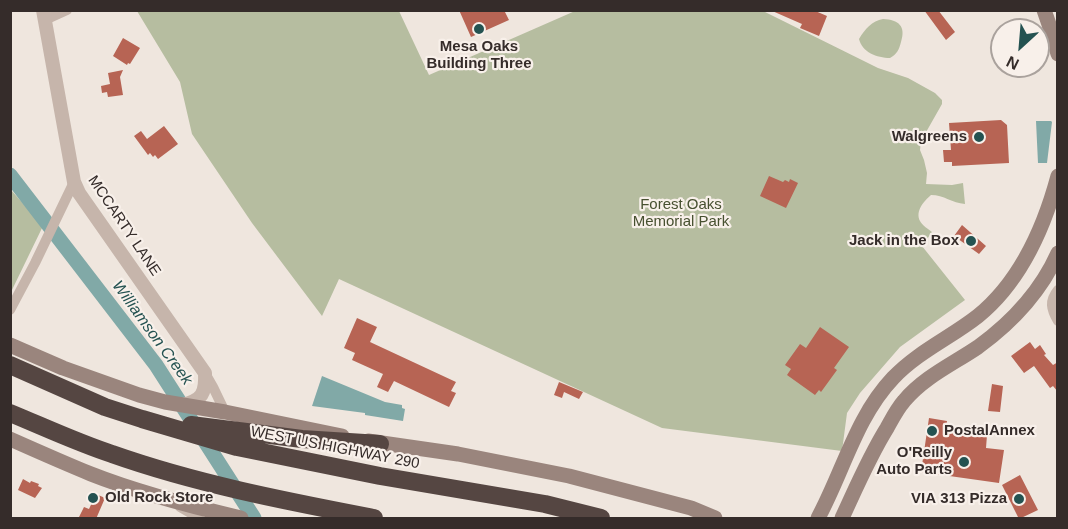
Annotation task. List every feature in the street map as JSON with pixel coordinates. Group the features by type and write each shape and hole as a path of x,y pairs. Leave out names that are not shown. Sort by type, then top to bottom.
{"highway":[{"name":"WEST US HIGHWAY 290","path":"10,365 105,406 237,447 380,476 545,504 601,519"},
{"path":"10,413 111,454 175,474 252,494 374,519"},
{"path":"142,419 225,420 302,439 380,444"}],"main road":[{"path":"1044,10 1058,54"},
{"path":"818,519 830,498 863,421 887,386 920,354 977,317 994,302 1011,281 1027,257 1040,230 1058,176"},
{"path":"842,519 880,438 904,401 926,381 1001,329 1040,284 1058,253"},
{"path":"985,341 1022,292 1021,288 1011,281"},
{"path":"10,345 63,368 139,395 182,405 225,420"},
{"path":"863,421 880,438"},
{"path":"10,439 91,474 204,515 241,519"},
{"path":"380,444 458,454 569,476 691,508 715,519"},
{"path":"854,519 862,493 864,470"},
{"path":"807,519 830,498"}],"street":[{"path":"44,15 67,10"},
{"name":"MCCARTY LANE","path":"44,15 74,183 205,373 213,387 225,420"},
{"path":"10,310 74,183"},
{"path":"1058,290 1052,298 1052,308 1058,321"},
{"path":"182,405 200,398 206,384 205,373"}],"green space":[{"name":"Forest Oaks Memorial Park","path":"137,11 399,11 429,75 575,11 763,11 878,68 908,78 935,93 942,100 942,104 921,141 920,150 927,173 926,184 963,183 965,204 936,195 928,197 921,206 919,217 922,224 932,232 922,246 965,300 900,347 860,393 847,413 842,451 662,428 339,279 322,316 252,223 192,134 180,82"},
{"path":"883,19 897,22 903,32 898,50 890,58 871,53 863,47 859,39 869,26"},
{"path":"11,190 43,226 11,292"}],"water":[{"path":"1036,121 1052,122 1047,163 1038,163"},
{"path":"322,376 385,402 402,405 405,409 403,421 312,406"}],"building":[{"name":"Mesa Oaks Building Three","path":"459,10 504,10 509,20 471,37"},
{"path":"770,10 813,10 827,16 819,36 800,28 802,24"},
{"path":"924,10 938,10 955,32 946,40"},
{"path":"123,38 140,48 127,65 113,56"},
{"path":"123,70 120,77 123,95 108,97 107,92 102,93 101,86 110,84 108,73"},
{"name":"Walgreens","path":"1001,120 1007,125 1009,163 952,166 952,162 944,162 943,150 951,150 949,123"},
{"path":"164,126 178,144 158,159 150,153 148,155 134,136 141,131 147,139"},
{"path":"769,176 783,182 785,180 789,182 790,179 798,183 786,208 760,196"},
{"name":"Jack in the Box","path":"962,225 986,246 979,254 954,236"},
{"path":"357,318 377,327 370,342 456,382 451,391 456,393 449,407 394,381 388,392 377,387 383,374 352,360 355,353 344,348"},
{"path":"820,327 849,347 834,368 837,370 821,392 819,390 815,395 787,375 791,369 785,365 800,344 806,348"},
{"path":"1030,342 1035,349 1040,345 1046,354 1044,355 1053,365 1058,362 1058,392 1053,386 1050,388 1034,366 1024,373 1011,356"},
{"path":"559,382 583,392 579,399 564,392 562,398 554,395"},
{"path":"992,384 1003,386 1000,412 988,411"},
{"path":"929,418 947,421 946,428 987,435 986,448 1004,450 999,483 921,472"},
{"path":"1020,475 1038,510 1019,519 1002,485"},
{"path":"23,479 39,484 38,486 42,488 35,498 18,490"},
{"path":"96,494 105,498 96,519 78,519 84,507 89,509"}],"waterway":[{"name":"Williamson Creek","path":"10,175 156,365 254,518"}],"place":[{"name":"Mesa Oaks Building Three","path":"479,29"},
{"name":"Walgreens","path":"979,137"},
{"name":"Jack in the Box","path":"971,241"},
{"name":"PostalAnnex","path":"932,431"},
{"name":"O'Reilly Auto Parts","path":"964,462"},
{"name":"Old Rock Store","path":"93,498"},
{"name":"VIA 313 Pizza","path":"1019,499"}]}
